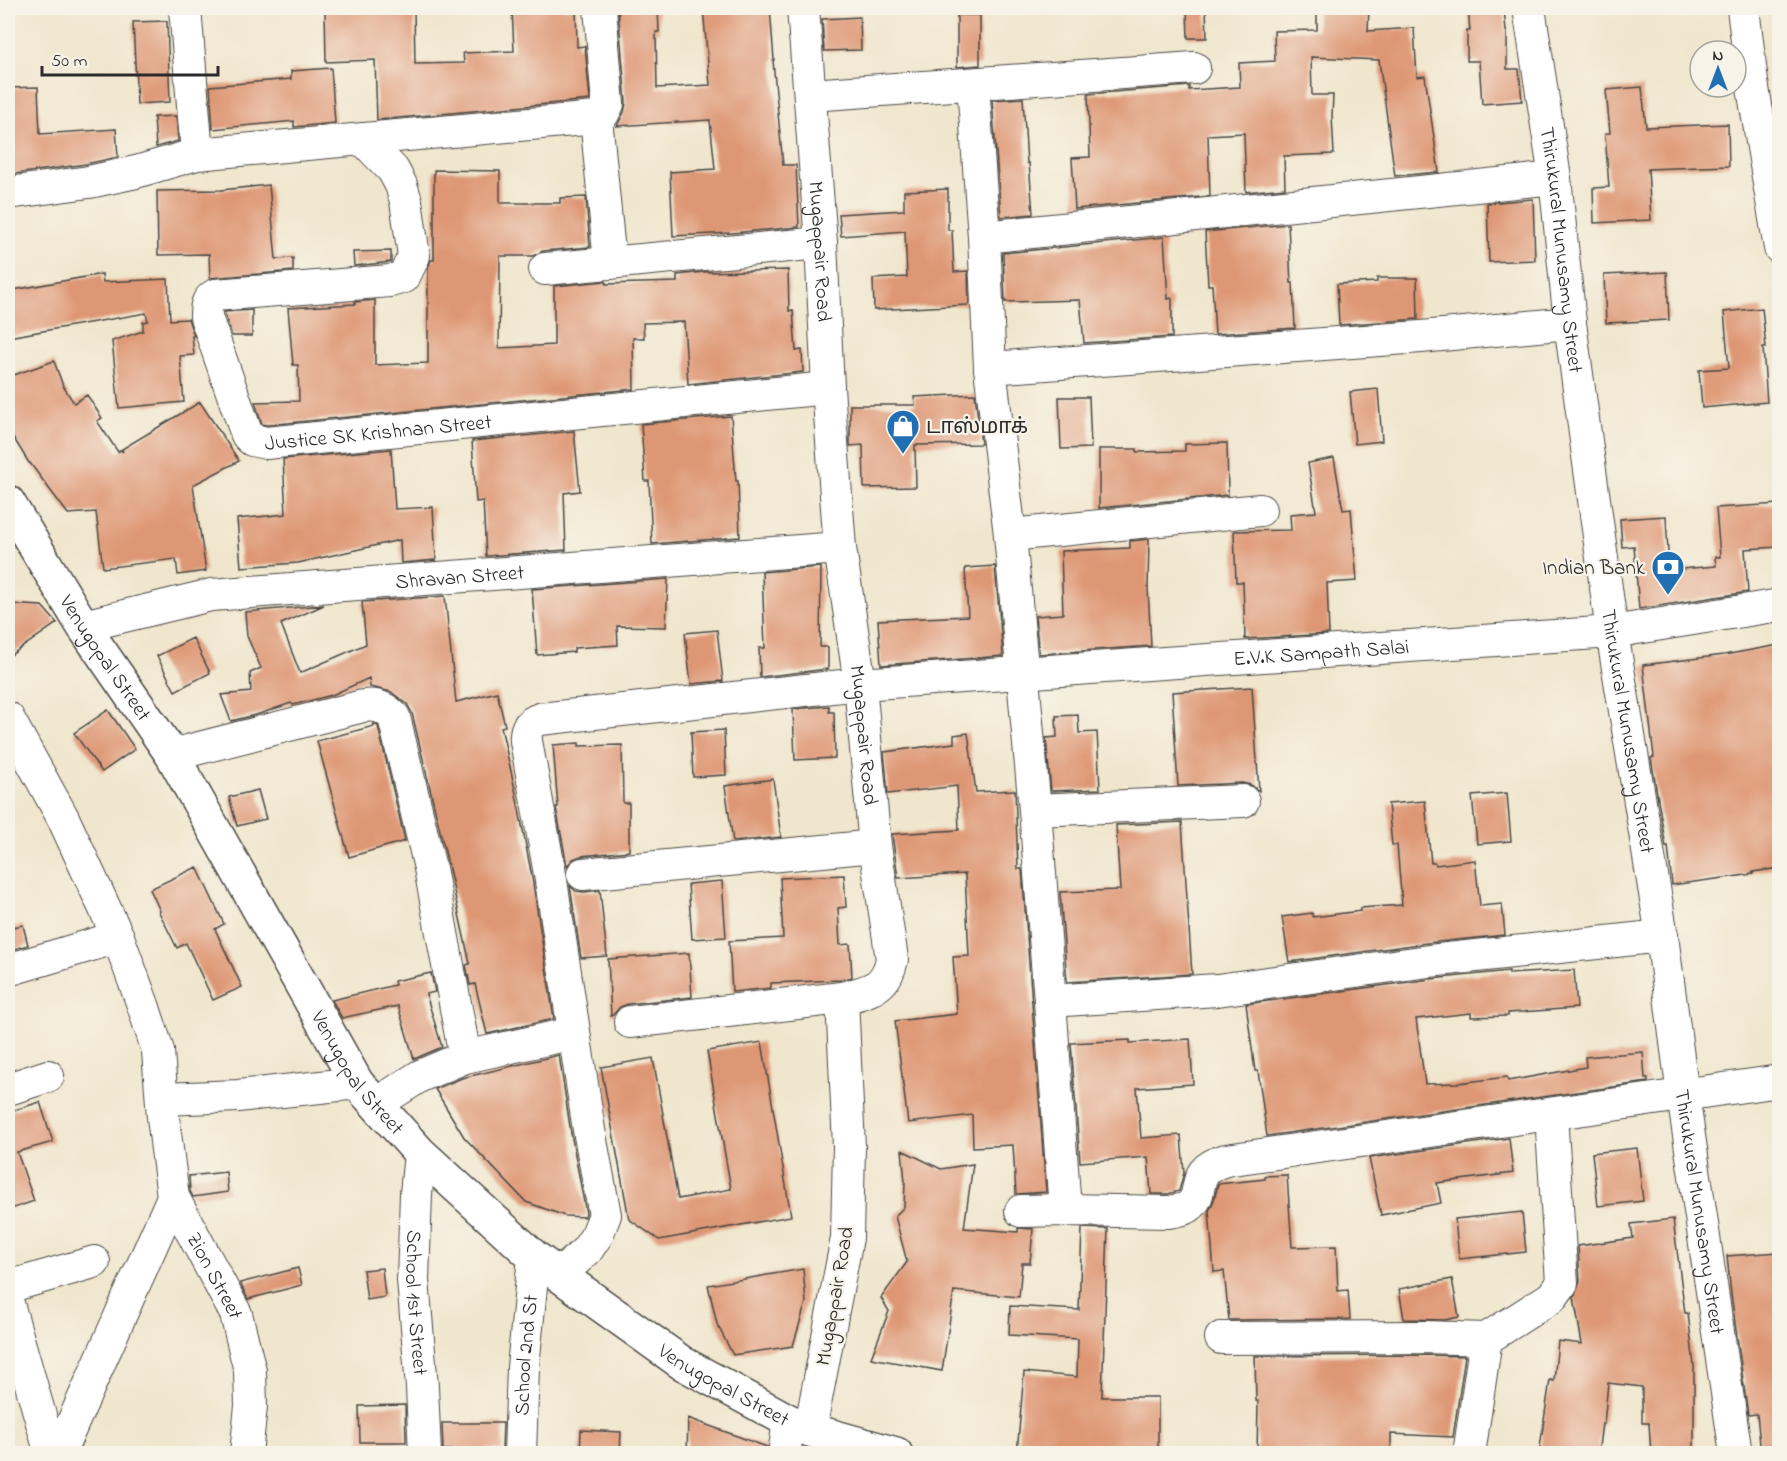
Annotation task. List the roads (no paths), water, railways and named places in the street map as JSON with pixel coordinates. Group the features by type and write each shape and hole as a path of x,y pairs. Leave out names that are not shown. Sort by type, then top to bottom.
{"main road":[{"name":"Venugopal Street","path":"8,502 83,626 172,755 367,1093 420,1153 534,1257 682,1363 800,1426 896,1454"}],"street":[{"path":"185,8 197,154"},
{"path":"8,193 89,182 136,172 197,154 596,118 603,114 608,104 600,8"},
{"name":"Mugappair Road","path":"784,1454 800,1426 847,1238 849,1148 842,998 868,991 881,983 889,972 892,959 875,846 860,684 840,548 828,388 821,243 803,8"},
{"name":"Thirukural Munusamy Street","path":"1529,8 1555,178 1570,323 1612,632 1662,936 1736,1454"},
{"path":"1743,8 1766,81 1779,248"},
{"path":"810,95 1194,68"},
{"path":"973,84 984,237 990,368 1010,535 1035,810 1065,1210"},
{"path":"596,118 610,263"},
{"name":"Justice SK Krishnan Street","path":"363,138 393,170 403,193 414,256 404,278 215,295 207,303 206,318 247,435 252,440 266,443 828,388"},
{"path":"984,237 1555,178"},
{"path":"545,269 821,243"},
{"path":"990,368 1420,337 1570,323"},
{"path":"1010,535 1260,510"},
{"name":"Shravan Street","path":"83,626 211,595 840,548"},
{"name":"E.V.K Sampath Salai","path":"574,1033 550,874 526,741 530,722 540,718 860,684 1612,632 1779,605"},
{"path":"172,755 363,706 380,706 389,711 394,717 430,868 465,1057"},
{"name":"Zion Street","path":"8,718 63,818 118,938 158,1051 164,1128 173,1197 236,1314 250,1371 251,1406 246,1454"},
{"path":"1035,810 1243,801"},
{"path":"583,874 875,846"},
{"path":"1050,1001 1217,990 1429,961 1662,936"},
{"path":"8,970 118,938"},
{"path":"630,1022 842,998"},
{"path":"163,1099 367,1093 420,1076 465,1057 574,1033 605,1215 597,1235 587,1250 560,1275"},
{"path":"8,1089 48,1076"},
{"path":"1021,1211 1169,1212 1183,1210 1191,1205 1196,1195 1200,1176 1206,1168 1226,1160 1779,1081"},
{"path":"1221,1338 1486,1339 1552,1297 1562,1283 1551,1114"},
{"name":"School 1st Street","path":"420,1153 413,1280 425,1454"},
{"path":"59,1454 173,1197"},
{"name":"School 2nd St","path":"520,1454 523,1367 534,1257"},
{"path":"8,1287 94,1262"},
{"path":"8,1304 51,1454"},
{"path":"1469,1454 1486,1339"}],"place":[{"name":"டாஸ்மாக்","path":"903,455"},
{"name":"Indian Bank","path":"1668,596"}]}
